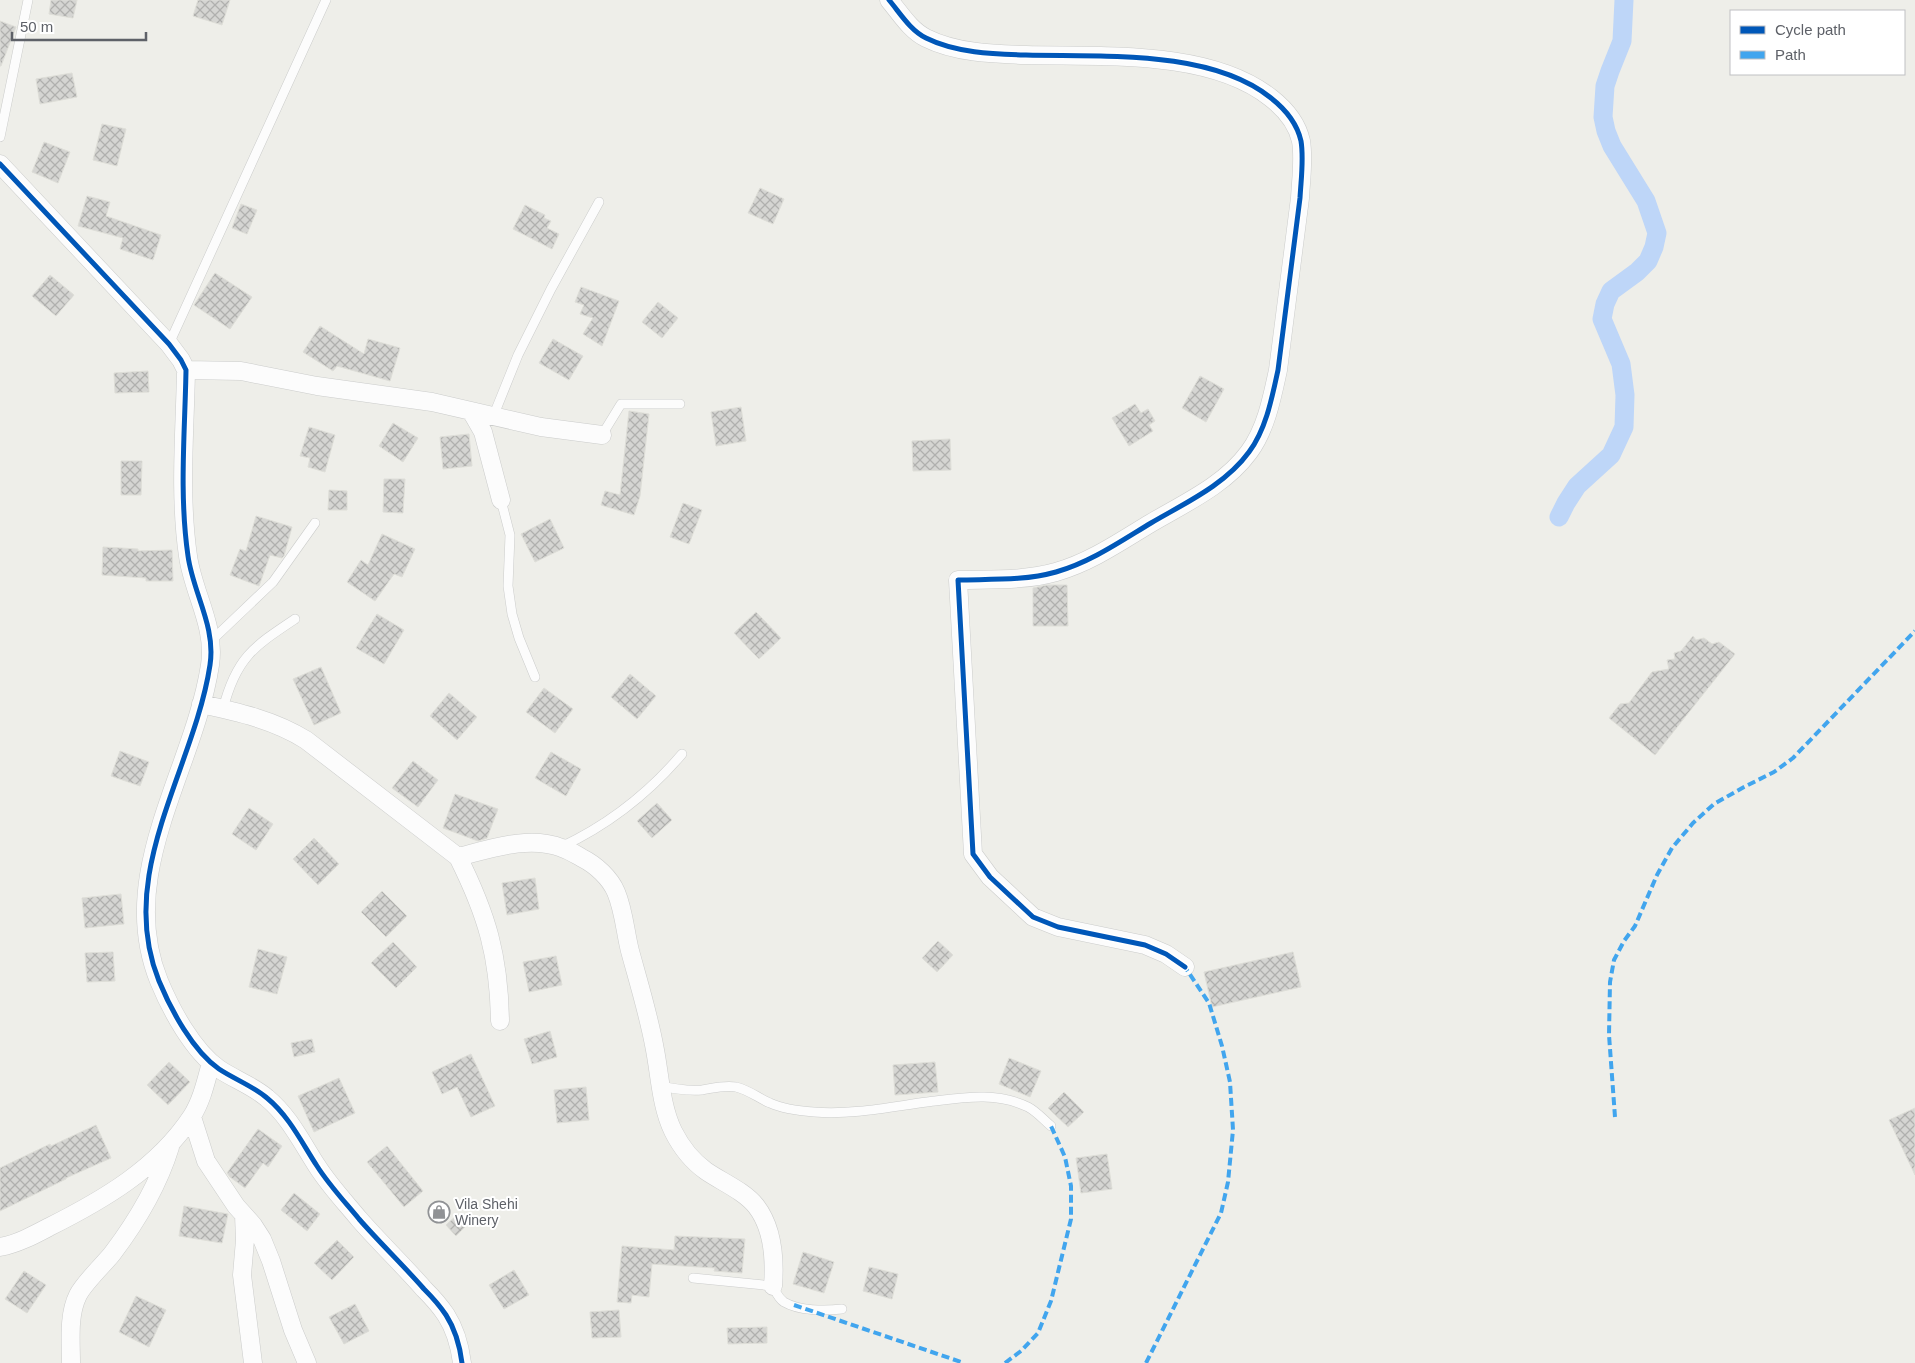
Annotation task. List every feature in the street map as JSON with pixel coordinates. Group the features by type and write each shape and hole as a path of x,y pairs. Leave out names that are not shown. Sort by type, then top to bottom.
{"street":[{"path":"889,0 910,26 925,37 942,44 966,50 997,54 1164,59 1196,65 1232,76 1260,90 1278,103 1292,118 1300,140 1302,170 1300,198 1278,370 1272,398 1263,425 1250,451 1231,473 1202,493 1095,556 1057,571 1026,578 958,580 974,854 990,878 1033,917 1058,927 1145,945 1166,954 1185,967"},
{"path":"0,164 169,344 186,370 183,506 188,559 209,627 211,662 202,704 157,839 150,867 146,906 146,932 150,956 160,984 190,1038 210,1063 267,1098 282,1114 319,1169 361,1221 402,1264 446,1315 457,1340 462,1363"},
{"path":"186,370 241,371 317,386 432,402 541,427 602,435"},
{"path":"471,411 483,432 501,500"},
{"path":"202,704 274,723 306,740 458,858 472,885 491,938 497,965 500,1021"},
{"path":"458,858 514,844 537,843 561,847 590,862 605,875 616,890 649,1019 661,1086 671,1126 679,1142 690,1157 705,1171 723,1181 755,1206 761,1216 772,1247 775,1263 773,1286"},
{"path":"0,1247 30,1237 66,1218 114,1191 153,1162 171,1144 192,1117 201,1099 210,1063"},
{"path":"192,1117 206,1160 226,1193 262,1239 272,1261 293,1330 306,1363"},
{"path":"71,1363 72,1313 78,1294 113,1252 140,1214 157,1184 171,1144"},
{"path":"244,1215 245,1240 242,1275 253,1363"}],"lane":[{"path":"0,137 28,0"},
{"path":"169,344 326,0"},
{"path":"493,417 518,355 550,289 599,202"},
{"path":"602,435 621,404 680,404"},
{"path":"501,500 510,536 508,586 512,614 519,638 535,676"},
{"path":"210,642 273,582 315,523"},
{"path":"223,709 234,673 246,655 260,642 295,619"},
{"path":"561,847 604,825 635,801 682,754"},
{"path":"661,1086 691,1090 725,1086 737,1087 770,1103 789,1109 814,1112 849,1113 966,1097 989,1096 1008,1100 1029,1108 1051,1126"},
{"path":"694,1278 740,1281 773,1286 777,1295 789,1304 814,1310 842,1309"}],"building":[{"path":"51,0 77,0 73,18 49,14"},
{"path":"198,0 230,0 222,25 193,16"},
{"path":"0,21 16,27 1,66 0,66"},
{"path":"72,73 77,97 40,104 36,79"},
{"path":"102,124 126,129 117,166 93,160"},
{"path":"44,142 70,152 58,183 32,172"},
{"path":"760,188 784,199 773,224 748,213"},
{"path":"87,196 110,202 106,216 161,235 153,260 120,249 123,238 78,226"},
{"path":"241,204 257,210 247,234 232,228"},
{"path":"525,205 545,215 544,218 551,221 547,228 559,234 552,249 513,229"},
{"path":"215,273 252,297 230,329 194,305"},
{"path":"50,275 74,295 56,316 32,296"},
{"path":"581,287 619,301 602,346 583,334 593,318 580,314 584,305 575,302"},
{"path":"658,302 678,318 662,338 642,322"},
{"path":"320,326 364,354 368,339 400,348 390,381 337,366 333,371 303,352"},
{"path":"553,339 583,356 569,380 539,363"},
{"path":"148,371 149,392 115,393 114,373"},
{"path":"1200,376 1224,389 1206,422 1182,408"},
{"path":"1135,404 1141,413 1148,409 1155,421 1149,425 1153,431 1129,446 1112,418"},
{"path":"741,407 746,441 716,446 711,412"},
{"path":"629,411 649,414 640,496 634,515 601,505 605,491 620,495"},
{"path":"393,423 418,438 403,462 379,446"},
{"path":"309,427 335,435 325,472 308,467 310,458 300,456"},
{"path":"469,434 472,466 443,469 440,437"},
{"path":"950,439 951,470 913,471 912,441"},
{"path":"121,461 142,461 141,495 121,495"},
{"path":"384,479 405,479 403,513 383,512"},
{"path":"329,490 347,491 347,510 328,510"},
{"path":"683,503 702,510 689,544 670,537"},
{"path":"256,516 292,527 284,556 282,558 270,555 259,586 230,575 240,549 246,551"},
{"path":"550,519 564,548 535,562 521,534"},
{"path":"382,534 415,549 402,577 394,574 375,601 347,582 361,560 368,565"},
{"path":"103,547 138,549 138,551 172,550 173,581 146,581 146,578 102,575"},
{"path":"1047,585 1067,585 1068,626 1033,626 1033,588"},
{"path":"756,612 781,638 759,659 734,633"},
{"path":"377,614 404,630 384,664 356,648"},
{"path":"1693,636 1696,640 1704,638 1712,644 1719,642 1735,654 1655,755 1609,718 1620,704 1629,703 1652,672 1669,669 1667,660 1675,659 1674,653 1681,651"},
{"path":"321,667 341,713 314,725 293,679"},
{"path":"630,674 656,696 637,719 611,697"},
{"path":"544,688 573,709 555,733 526,712"},
{"path":"449,693 477,717 457,740 430,716"},
{"path":"120,751 149,762 140,786 111,776"},
{"path":"551,752 581,769 566,796 535,778"},
{"path":"413,761 438,780 418,807 392,788"},
{"path":"455,794 498,809 487,838 478,841 443,828"},
{"path":"657,803 672,820 652,838 637,821"},
{"path":"249,808 273,824 256,850 232,834"},
{"path":"314,838 339,864 318,885 293,859"},
{"path":"535,878 539,909 507,915 502,883"},
{"path":"382,891 407,916 386,937 361,912"},
{"path":"121,894 124,924 85,928 82,898"},
{"path":"938,941 953,955 937,972 922,958"},
{"path":"393,942 417,967 396,988 371,963"},
{"path":"258,949 287,957 277,994 249,987"},
{"path":"113,952 115,981 87,982 85,953"},
{"path":"1293,952 1301,987 1212,1007 1204,972"},
{"path":"556,956 562,985 529,992 523,962"},
{"path":"550,1031 557,1057 532,1064 524,1039"},
{"path":"312,1039 315,1052 294,1057 291,1043"},
{"path":"471,1054 495,1106 471,1117 457,1087 442,1094 432,1072"},
{"path":"1009,1058 1041,1071 1030,1097 999,1084"},
{"path":"169,1062 190,1082 168,1105 147,1085"},
{"path":"935,1062 938,1092 895,1095 893,1065"},
{"path":"339,1078 355,1113 314,1132 298,1096"},
{"path":"586,1087 589,1120 557,1123 554,1090"},
{"path":"1064,1092 1084,1112 1068,1127 1048,1108"},
{"path":"1915,1108 1915,1175 1889,1120"},
{"path":"96,1125 111,1158 0,1211 0,1168"},
{"path":"258,1129 282,1146 268,1167 263,1163 245,1188 227,1173"},
{"path":"387,1146 423,1191 404,1207 367,1162"},
{"path":"1107,1154 1112,1189 1081,1193 1076,1158"},
{"path":"294,1193 320,1214 307,1231 281,1210"},
{"path":"184,1206 228,1214 222,1243 179,1236"},
{"path":"458,1214 467,1225 456,1236 446,1225"},
{"path":"675,1236 745,1239 742,1273 714,1271 715,1268 652,1264 649,1297 632,1295 631,1303 617,1302 622,1246 674,1250"},
{"path":"337,1240 354,1257 332,1280 314,1263"},
{"path":"803,1252 834,1262 824,1293 793,1284"},
{"path":"869,1267 898,1274 892,1299 863,1291"},
{"path":"514,1270 529,1295 504,1309 489,1285"},
{"path":"24,1271 46,1285 27,1313 5,1299"},
{"path":"136,1296 166,1310 149,1347 119,1332"},
{"path":"355,1304 369,1331 344,1344 329,1317"},
{"path":"619,1310 621,1337 592,1338 590,1312"},
{"path":"767,1327 767,1343 728,1344 727,1328"}],"waterway":[{"path":"1559,517 1577,486 1611,455 1624,427 1625,395 1621,364 1602,319 1605,304 1611,291 1637,272 1648,261 1657,233 1646,201 1612,146 1603,117 1605,86 1622,41 1624,0"}],"marked path":[{"path":"1615,1117 1609,1035 1610,982 1614,960 1635,926 1657,875 1672,848 1693,823 1714,804 1774,772 1793,758 1915,631"},
{"path":"1146,1363 1221,1213 1228,1182 1233,1130 1230,1082 1222,1046 1209,1003 1185,967"},
{"path":"1005,1363 1021,1351 1038,1333 1051,1301 1071,1219 1071,1186 1065,1157 1051,1126"},
{"path":"794,1305 964,1363"}],"cycle path":[{"path":"889,0 920,35 962,50 1001,54 1154,59 1186,63 1218,71 1246,82 1271,98 1290,117 1299,134 1302,155 1300,198 1278,370 1264,423 1249,452 1228,474 1204,492 1081,563 1056,572 1032,577 958,580 973,854 990,877 1033,917 1058,927 1145,945 1166,954 1185,967"},
{"path":"0,164 169,344 186,370 183,463 185,533 191,570 207,623 211,651 210,665 201,704 162,822 152,861 146,901 148,941 159,981 176,1017 200,1052 219,1069 256,1090 275,1105 289,1121 337,1193 439,1305 454,1332 462,1363"}],"place":[{"name":"Vila Shehi Winery","path":"439,1212"}]}
